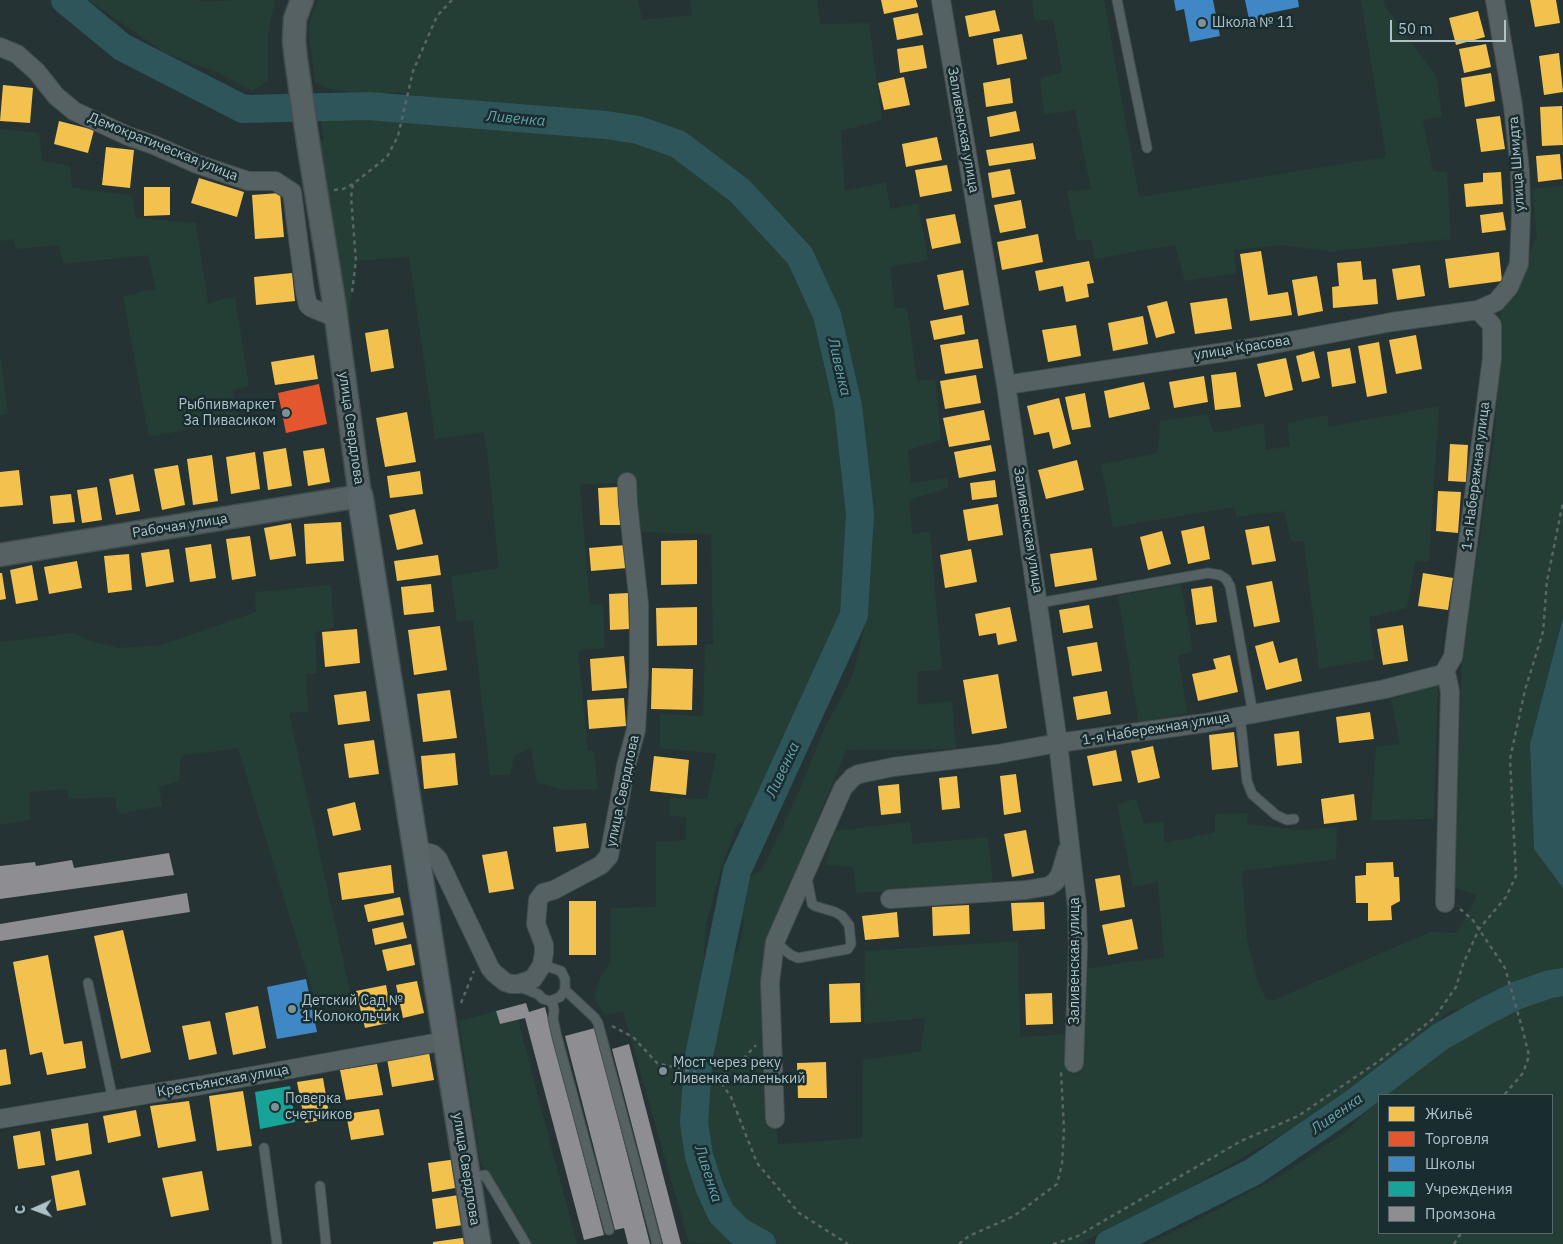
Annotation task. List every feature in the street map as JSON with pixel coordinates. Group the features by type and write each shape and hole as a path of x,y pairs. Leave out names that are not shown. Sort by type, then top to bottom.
{"main road":[{"name":"улица Свердлова","path":"360,496 478,1244"}],"street":[{"name":"улица Свердлова","path":"302,0 295,19 294,41 296,59 336,318 360,496"},
{"name":"Заливенская улица","path":"941,0 1006,385 1058,743 1077,906 1078,948 1067,1066"},
{"name":"улица Шмидта","path":"1478,310 1496,302 1509,288 1519,264 1521,242 1520,171 1513,106 1495,0"},
{"name":"Демократическая улица","path":"0,47 17,54 24,60 37,72 56,96 74,111 128,136 198,164 248,181 275,180 292,192 306,300 312,308 336,318"},
{"name":"улица Красова","path":"1006,385 1258,346 1392,322 1478,310"},
{"name":"1-я Набережная улица","path":"775,1119 770,982 775,942 843,788 848,781 859,774 893,767 998,754 1058,743 1246,715 1385,689 1443,674 1453,657 1492,358 1492,325 1478,310"},
{"name":"улица Свердлова","path":"537,981 544,945 536,924 538,900 544,893 554,890 601,865 609,856 626,766 636,730 640,604 627,482"},
{"name":"Рабочая улица","path":"0,555 360,496"},
{"path":"1443,674 1447,677 1450,692 1445,903"},
{"path":"890,899 1026,890 1048,886 1055,882 1063,869 1069,838"},
{"path":"416,856 423,852 436,856 490,968 505,982 518,984 537,981"},
{"name":"Крестьянская улица","path":"0,1119 445,1041"}],"lane":[{"path":"1118,0 1147,148"},
{"path":"1039,603 1208,574 1220,575 1226,579 1230,586 1246,715 1248,781 1252,794 1276,815 1287,820 1294,819"},
{"path":"775,942 790,955 798,958 848,949 851,944 849,926 842,916 812,904 806,873"},
{"path":"549,967 561,971 565,979 565,990 560,998 550,1001 543,998 537,981 549,967"},
{"path":"88,983 113,1100"},
{"path":"565,990 598,1023 657,1244"},
{"path":"550,1001 554,1010 553,1019 557,1037 609,1230"},
{"path":"264,1148 277,1244"},
{"path":"467,1178 485,1175 526,1244"},
{"path":"320,1186 326,1244"}],"path":[{"path":"326,192 343,189 353,184 388,157 398,136 413,71 437,16 452,0"},
{"path":"352,296 356,261 351,197 353,184"},
{"path":"1053,1244 1076,1237 1241,1141 1298,1116 1379,1061 1434,1018 1456,988 1463,964 1479,929 1506,897 1516,876 1510,759 1525,690 1543,632 1547,581 1563,502"},
{"path":"1445,903 1462,909 1472,919 1505,968 1510,981 1529,1056 1523,1074 1505,1094"},
{"path":"459,1008 481,949"},
{"path":"598,1023 615,1027 633,1037 657,1063 718,1078 731,1097 757,1163 799,1213 848,1244"},
{"path":"718,1078 743,1059 756,1045 758,1037"},
{"path":"959,1244 969,1236 1014,1216 1057,1184 1062,1164 1067,1066"}],"green space":[{"path":"88,0 196,0 207,2 275,0 268,34 268,81 252,91 215,71 167,54"},
{"path":"319,0 638,0 642,20 692,15 690,0 817,0 820,24 869,23 882,120 841,131 845,191 886,182 890,209 918,203 928,260 890,267 895,309 907,307 917,381 935,379 941,440 908,450 911,483 948,478 948,488 909,500 912,534 930,531 942,669 917,672 918,705 952,701 956,749 846,750 783,904 775,942 775,1119 778,1144 862,1138 863,1060 921,1051 925,1018 864,1024 865,951 1018,941 1020,1037 1085,1033 1084,969 1164,957 1158,882 1133,887 1117,804 1136,799 1144,824 1163,821 1165,843 1215,832 1215,814 1248,813 1247,824 1298,830 1337,827 1336,859 1242,871 1247,940 1260,987 1266,999 1274,1000 1430,932 1457,933 1477,895 1453,887 1462,660 1495,434 1501,309 1516,287 1537,236 1532,189 1563,186 1563,618 1530,744 1534,849 1563,888 1563,972 1491,994 1466,1009 1451,1010 1388,1066 1310,1119 1141,1215 1078,1244 778,1244 741,1221 726,1196 714,1168 705,1132 704,1100 710,1084 709,1070 723,971 738,950 744,925 739,905 739,893 746,878 761,871 794,803 826,725 851,680 869,610 872,532 864,456 857,406 833,307 809,256 767,201 680,138 632,119 565,114 427,99 400,92 371,94 329,89 315,82 308,26"},
{"path":"1032,0 1104,0 1139,197 1386,157 1361,0 1384,0 1384,5 1436,76 1442,117 1423,120 1433,171 1447,172 1451,239 1329,252 1284,245 1234,250 1236,273 1185,281 1175,245 1095,259 1091,239 1077,241 1067,191 1091,189 1075,110 1044,115 1040,79 1062,72 1053,19 1035,21"},
{"path":"320,112 335,114 350,120 371,119 394,114 402,117 485,125 571,130 636,138 679,159 764,227 808,293 832,385 847,472 849,562 843,617 825,666 756,814 737,825 723,863 706,923 702,983 686,1080 688,1150 701,1192 720,1230 742,1244 689,1243 623,1011 605,1015 594,998 600,978 610,963 611,908 656,907 656,842 686,840 686,817 669,816 670,798 707,799 717,754 660,748 660,714 703,716 705,645 713,644 711,534 640,532 637,483 580,485 590,605 603,604 605,648 578,651 588,751 594,751 598,789 566,790 537,783 531,748 514,756 510,775 490,775 473,620 457,622 451,576 499,568 484,432 435,439 409,257 356,261 348,323 317,141 324,140"},
{"path":"0,129 39,133 42,161 70,166 72,187 132,196 136,218 196,223 208,303 235,297 249,386 233,390 238,423 190,429 149,437 123,296 156,289 148,255 63,264 59,245 16,249 13,239 0,241"},
{"path":"0,355 8,413 0,415"},
{"path":"1439,406 1429,561 1415,562 1407,608 1369,617 1374,659 1319,669 1304,541 1291,541 1284,511 1236,517 1235,507 1113,527 1101,464 1158,453 1160,421 1208,414 1213,433 1264,423 1266,450 1290,446 1287,423 1328,415 1328,427"},
{"path":"1181,584 1193,651 1178,656 1187,713 1139,724 1118,596"},
{"path":"331,585 334,627 315,632 317,673 306,674 308,711 289,713 352,1001 318,1009 238,748 181,756 179,781 159,787 162,806 118,814 115,797 69,799 67,789 29,792 30,820 0,825 0,642 75,633 87,640 118,648 161,645 256,612 255,592"},
{"path":"1438,683 1434,819 1371,820 1376,747 1400,744 1391,699"},
{"path":"910,822 913,844 988,837 993,885 856,893 853,867 826,865 834,831"},
{"path":"1563,991 1563,1244 1149,1244 1280,1176 1344,1133 1378,1101 1378,1234 1553,1234 1553,1094 1385,1094 1403,1077 1491,1021 1508,1016 1549,993"},
{"path":"496,1011 500,1024 518,1020 577,1244 528,1244 480,1160 459,1021"}],"water":[{"path":"1563,618 1563,888 1534,849 1530,744"}],"building: Жильё":[{"path":"881,0 916,0 918,7 884,14"},
{"path":"1530,0 1556,0 1560,23 1535,27"},
{"path":"995,10 1000,31 969,37 965,16"},
{"path":"1478,11 1485,37 1456,45 1449,18"},
{"path":"918,13 923,35 897,40 893,18"},
{"path":"1022,34 1027,59 997,65 993,39"},
{"path":"1486,44 1491,67 1464,73 1459,49"},
{"path":"923,45 927,68 900,73 897,49"},
{"path":"1559,53 1563,92 1544,95 1539,56"},
{"path":"1491,73 1495,101 1465,107 1461,78"},
{"path":"904,77 910,105 884,110 878,83"},
{"path":"1010,78 1013,103 986,107 983,83"},
{"path":"3,85 33,88 30,123 0,121"},
{"path":"1562,106 1563,145 1542,146 1540,107"},
{"path":"1016,111 1020,131 990,137 987,117"},
{"path":"1500,116 1505,149 1481,152 1476,119"},
{"path":"59,121 94,130 88,153 54,144"},
{"path":"937,137 942,160 906,167 902,144"},
{"path":"1033,143 1036,159 989,166 986,150"},
{"path":"106,147 134,150 130,188 102,185"},
{"path":"1560,154 1562,179 1538,182 1536,156"},
{"path":"947,165 952,191 920,197 915,170"},
{"path":"1010,169 1015,194 992,198 988,173"},
{"path":"1501,172 1503,204 1466,207 1464,184 1483,182 1483,173"},
{"path":"199,178 244,192 237,217 191,203"},
{"path":"144,187 170,187 170,215 144,216"},
{"path":"280,193 284,237 255,239 252,195"},
{"path":"1021,200 1026,228 1000,233 994,205"},
{"path":"1503,212 1506,230 1482,233 1480,215"},
{"path":"955,214 961,243 932,249 926,219"},
{"path":"1038,234 1043,262 1002,270 997,242"},
{"path":"1261,251 1268,295 1288,292 1292,315 1250,321 1240,254"},
{"path":"1499,252 1502,281 1449,288 1445,259"},
{"path":"1089,261 1094,283 1087,284 1089,297 1066,302 1063,286 1039,291 1035,271"},
{"path":"1361,261 1363,280 1376,279 1378,304 1333,308 1332,287 1339,286 1337,263"},
{"path":"1420,265 1425,296 1397,300 1392,269"},
{"path":"963,270 969,305 944,310 937,275"},
{"path":"292,273 295,301 256,305 254,277"},
{"path":"1317,276 1323,311 1298,316 1292,280"},
{"path":"1227,298 1232,329 1195,334 1190,303"},
{"path":"1167,301 1175,333 1156,338 1147,306"},
{"path":"962,315 965,334 934,340 930,321"},
{"path":"1143,316 1148,344 1113,351 1108,323"},
{"path":"1076,325 1081,356 1048,362 1042,330"},
{"path":"388,329 394,368 371,372 365,333"},
{"path":"1416,335 1422,369 1396,374 1389,340"},
{"path":"978,339 983,368 945,374 940,345"},
{"path":"1379,342 1387,393 1367,397 1358,346"},
{"path":"1350,348 1356,383 1332,387 1327,352"},
{"path":"1314,351 1320,378 1302,382 1296,356"},
{"path":"314,355 318,379 275,385 271,362"},
{"path":"1286,358 1293,390 1265,397 1257,364"},
{"path":"1236,372 1241,407 1215,410 1211,375"},
{"path":"976,375 981,403 945,409 940,381"},
{"path":"1204,376 1208,402 1174,408 1169,382"},
{"path":"1144,382 1150,409 1109,418 1104,391"},
{"path":"1085,393 1091,427 1072,430 1065,397"},
{"path":"1059,398 1071,444 1053,449 1049,432 1034,435 1027,406"},
{"path":"984,410 990,440 949,447 943,418"},
{"path":"407,412 416,462 385,467 376,418"},
{"path":"1450,444 1468,445 1466,482 1448,481"},
{"path":"991,445 996,471 959,478 954,452"},
{"path":"286,448 292,486 268,490 263,452"},
{"path":"324,448 330,482 308,486 303,451"},
{"path":"255,452 260,489 231,494 226,457"},
{"path":"212,455 218,501 193,505 187,459"},
{"path":"1077,460 1084,490 1046,499 1038,470"},
{"path":"178,465 185,505 162,510 154,469"},
{"path":"19,470 23,505 0,507 0,472"},
{"path":"420,471 423,494 390,498 387,476"},
{"path":"133,474 140,511 116,515 109,479"},
{"path":"995,480 997,497 972,500 970,483"},
{"path":"97,487 102,520 82,523 77,490"},
{"path":"619,487 620,525 600,525 598,488"},
{"path":"1438,491 1461,492 1458,533 1436,531"},
{"path":"71,494 75,522 53,524 50,496"},
{"path":"998,504 1003,535 968,541 963,510"},
{"path":"415,509 423,544 397,550 389,515"},
{"path":"341,522 344,561 306,564 304,524"},
{"path":"291,523 296,556 270,560 264,528"},
{"path":"1204,526 1210,559 1188,564 1181,531"},
{"path":"1269,526 1276,561 1252,565 1245,530"},
{"path":"1162,531 1171,564 1148,570 1140,537"},
{"path":"250,536 256,576 232,580 226,539"},
{"path":"697,540 697,584 661,585 661,541"},
{"path":"211,544 216,578 190,582 185,548"},
{"path":"626,545 627,568 591,571 589,548"},
{"path":"1092,548 1097,580 1055,587 1050,554"},
{"path":"169,549 174,582 146,587 141,553"},
{"path":"971,549 977,582 945,588 940,555"},
{"path":"129,554 132,590 108,593 104,556"},
{"path":"438,555 441,575 397,581 394,561"},
{"path":"77,561 82,588 49,594 44,567"},
{"path":"32,565 38,600 16,604 10,570"},
{"path":"0,573 2,573 6,599 0,600"},
{"path":"1423,573 1453,578 1448,610 1418,606"},
{"path":"1272,581 1280,622 1254,627 1246,586"},
{"path":"431,584 434,612 404,615 401,587"},
{"path":"1212,586 1217,622 1196,625 1191,589"},
{"path":"628,593 629,629 610,630 609,594"},
{"path":"1089,605 1093,628 1063,633 1059,610"},
{"path":"697,607 697,645 657,646 656,608"},
{"path":"1010,607 1017,641 998,645 996,633 979,636 975,614"},
{"path":"1403,625 1408,661 1383,665 1377,629"},
{"path":"440,626 447,670 414,675 408,630"},
{"path":"357,629 360,663 325,667 322,632"},
{"path":"1273,641 1279,663 1297,658 1302,681 1266,690 1255,646"},
{"path":"1097,642 1102,671 1072,676 1067,647"},
{"path":"1230,655 1238,692 1198,701 1192,674 1216,669 1213,659"},
{"path":"624,656 627,688 592,691 590,659"},
{"path":"652,668 693,669 692,710 651,709"},
{"path":"998,674 1007,728 972,734 963,680"},
{"path":"450,690 457,738 423,742 417,694"},
{"path":"366,691 370,721 338,725 334,695"},
{"path":"1107,691 1111,714 1077,720 1073,697"},
{"path":"624,698 626,726 589,729 587,700"},
{"path":"1370,712 1374,739 1339,743 1336,717"},
{"path":"1299,731 1302,763 1277,766 1274,734"},
{"path":"1234,732 1238,767 1212,770 1209,735"},
{"path":"374,740 379,774 349,778 344,744"},
{"path":"1153,746 1160,778 1138,783 1131,751"},
{"path":"1116,750 1122,781 1093,786 1087,756"},
{"path":"455,753 458,785 424,789 421,756"},
{"path":"654,756 689,760 686,795 650,791"},
{"path":"1016,774 1021,812 1004,815 1000,776"},
{"path":"957,776 960,808 942,810 939,778"},
{"path":"899,784 901,813 881,815 878,786"},
{"path":"1354,794 1357,820 1324,824 1321,799"},
{"path":"355,802 361,830 333,836 327,809"},
{"path":"586,823 589,848 556,852 553,827"},
{"path":"1026,830 1034,873 1012,877 1004,834"},
{"path":"507,851 514,889 489,893 482,855"},
{"path":"1393,862 1394,877 1399,877 1400,901 1391,906 1392,920 1368,921 1368,903 1356,903 1355,876 1366,875 1366,863"},
{"path":"391,865 394,893 342,900 338,873"},
{"path":"1120,875 1125,907 1100,911 1095,879"},
{"path":"400,897 404,915 368,922 364,905"},
{"path":"569,901 596,901 596,955 569,955"},
{"path":"1044,902 1045,929 1013,931 1011,903"},
{"path":"969,905 970,934 933,936 932,907"},
{"path":"897,912 899,937 865,940 862,916"},
{"path":"1132,919 1138,949 1108,955 1102,925"},
{"path":"403,922 407,938 375,945 372,929"},
{"path":"123,930 151,1052 121,1059 94,936"},
{"path":"411,944 415,965 387,971 382,950"},
{"path":"48,955 64,1044 82,1041 86,1068 47,1075 42,1052 30,1055 13,962"},
{"path":"417,981 424,1013 403,1018 396,985"},
{"path":"860,983 861,1022 830,1023 829,984"},
{"path":"386,985 393,1022 365,1028 356,991"},
{"path":"1052,993 1053,1024 1026,1025 1025,994"},
{"path":"258,1006 266,1048 233,1055 225,1013"},
{"path":"210,1021 217,1054 189,1060 182,1026"},
{"path":"6,1049 11,1084 0,1086 0,1050"},
{"path":"429,1053 434,1080 392,1087 387,1059"},
{"path":"826,1062 827,1098 798,1098 797,1063"},
{"path":"377,1064 383,1095 346,1100 340,1070"},
{"path":"323,1078 330,1119 305,1123 297,1082"},
{"path":"243,1091 252,1146 217,1151 209,1096"},
{"path":"189,1101 196,1141 158,1148 150,1106"},
{"path":"379,1109 384,1135 351,1140 346,1114"},
{"path":"136,1110 141,1136 108,1143 103,1116"},
{"path":"88,1123 92,1154 56,1161 51,1129"},
{"path":"40,1131 45,1165 18,1169 13,1136"},
{"path":"457,1159 461,1187 432,1192 428,1163"},
{"path":"79,1170 86,1205 57,1211 51,1176"},
{"path":"202,1171 209,1210 171,1217 162,1178"},
{"path":"459,1195 463,1225 436,1229 432,1199"},
{"path":"469,1237 470,1244 433,1244 433,1242"}],"building: Торговля":[{"path":"319,384 327,424 286,433 278,393"}],"building: Школы":[{"name":"Школа № 11","path":"1174,0 1213,0 1220,36 1190,42 1184,9 1176,11"},
{"name":"Школа № 11","path":"1245,0 1298,0 1299,7 1265,14 1266,21 1250,24"},
{"name":"Детский Сад № 1 Колокольчик","path":"306,979 317,1032 277,1039 267,987"}],"building: Учреждения":[{"name":"Поверка счетчиков","path":"290,1086 295,1122 260,1129 255,1092"}],"building: Промзона":[{"path":"169,853 174,875 0,899 0,866 35,862 36,866 72,860 74,868"},
{"path":"187,893 190,912 0,941 0,924"},
{"path":"526,1003 529,1012 545,1007 604,1235 584,1240 525,1018 500,1024 496,1011"},
{"path":"595,1028 650,1244 628,1244 624,1228 615,1230 565,1036"},
{"path":"629,1044 681,1244 663,1244 612,1049"}],"waterway":[{"name":"Ливенка","path":"65,0 122,47 243,109 368,106 606,125 638,130 678,144 740,191 800,256 827,315 848,406 860,514 854,615 737,871 698,1061 694,1123 699,1156 710,1189 721,1213 739,1231 762,1244"},
{"name":"Ливенка","path":"1109,1244 1253,1172 1351,1105 1440,1037 1518,995 1550,984 1563,982"}],"place":[{"name":"Школа № 11","path":"1202,23"},
{"name":"Рыбпивмаркет За Пивасиком","path":"286,413"},
{"name":"Детский Сад № 1 Колокольчик","path":"292,1009"},
{"name":"Мост через реку Ливенка маленький","path":"663,1071"},
{"name":"Поверка счетчиков","path":"275,1107"}]}
